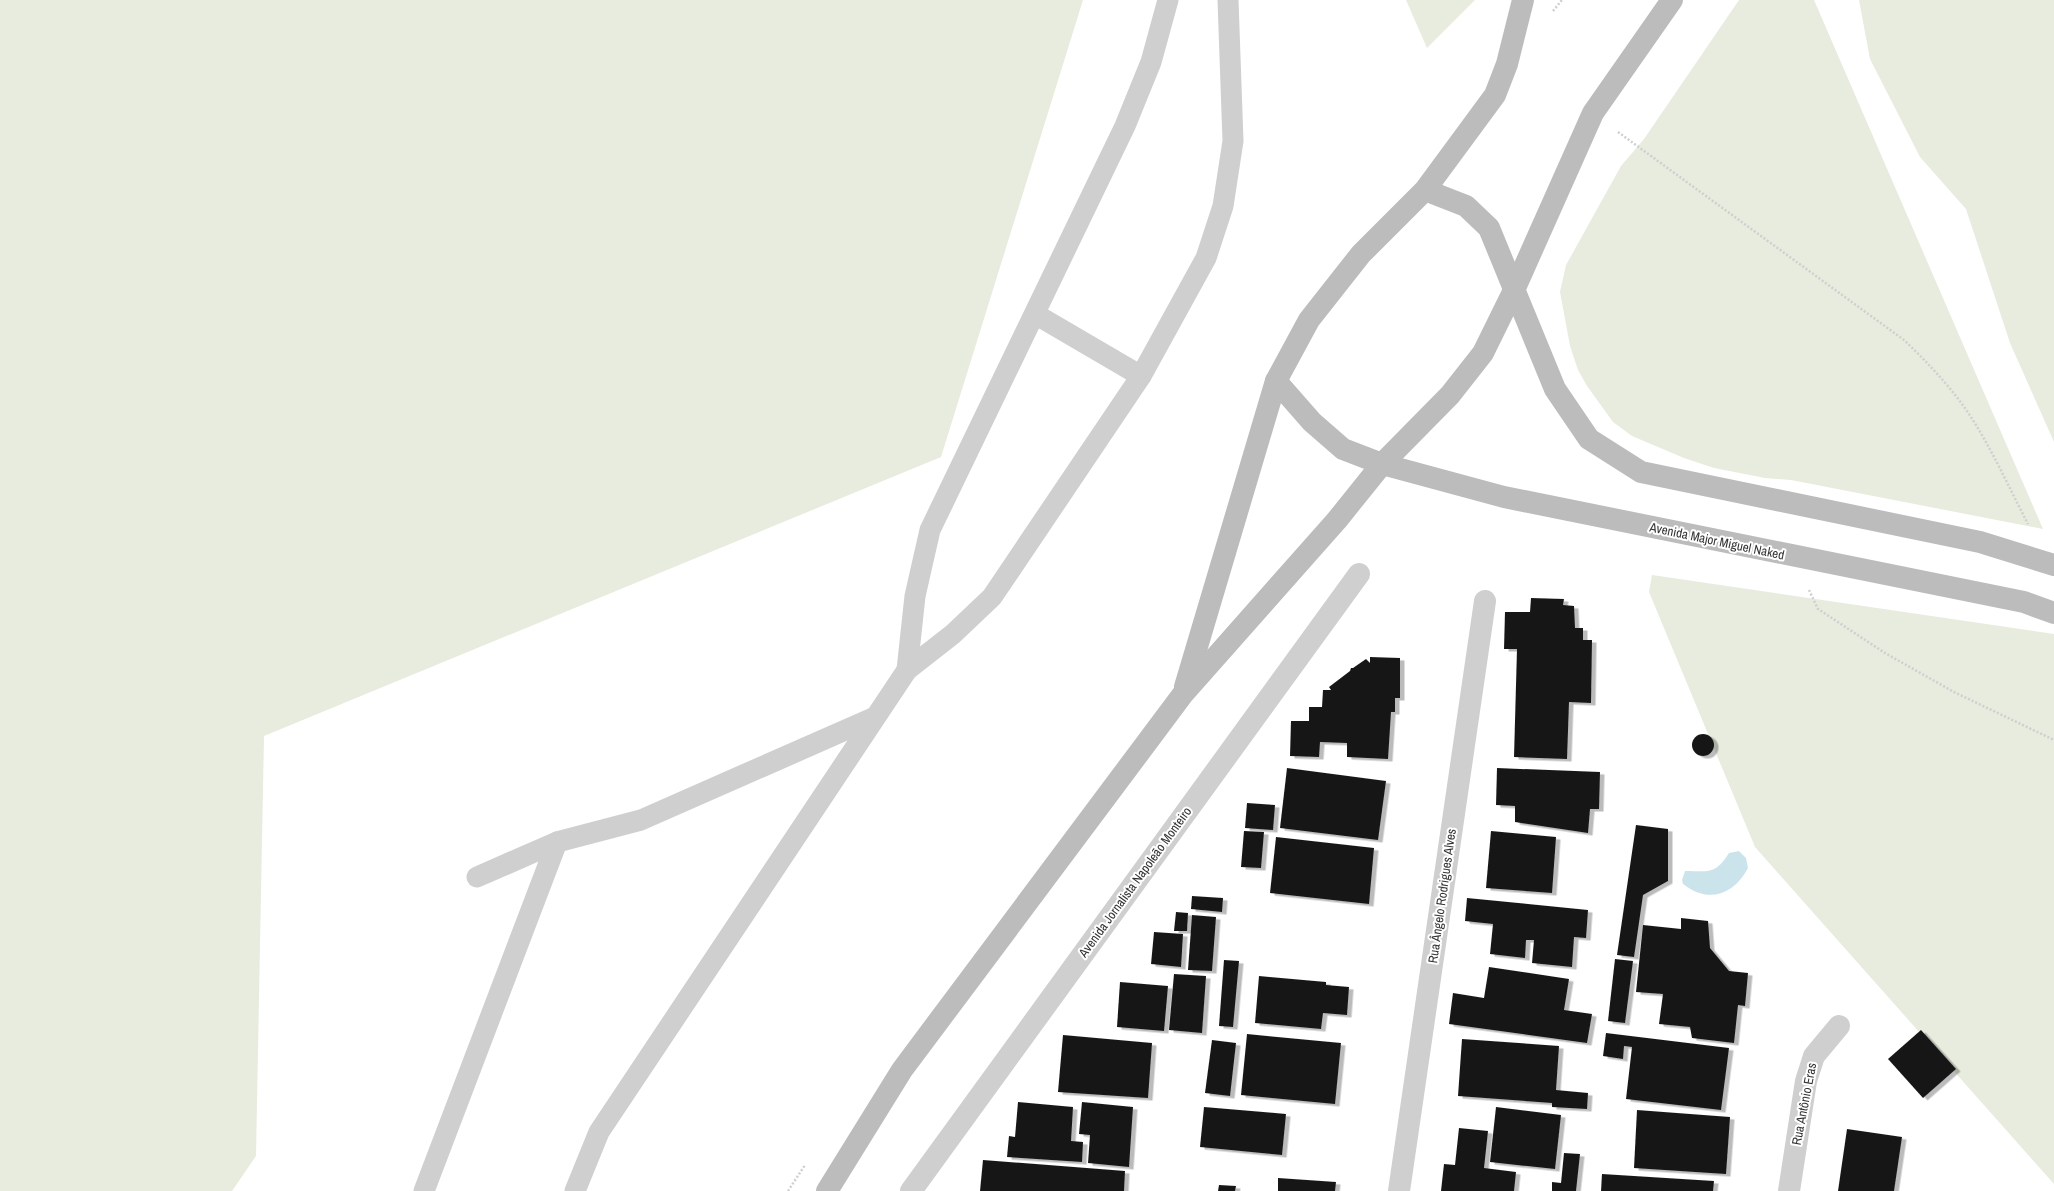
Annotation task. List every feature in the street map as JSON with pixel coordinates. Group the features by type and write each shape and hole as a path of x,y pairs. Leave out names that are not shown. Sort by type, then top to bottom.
{"main road":[{"path":"1183,694 1276,381 1309,320 1361,254 1425,190 1495,95 1507,64 1523,0"},
{"path":"827,1191 902,1070 1183,694 1333,525 1382,464 1450,395 1483,353 1515,288 1593,113 1672,0"},
{"path":"1425,190 1466,206 1489,228 1515,288 1555,389 1589,439 1641,472 1980,542 2052,564"},
{"name":"Avenida Major Miguel Naked","path":"1276,381 1312,422 1343,449 1382,464 1504,496 1795,557 2024,602 2054,613"}],"street":[{"name":"Avenida Jornalista Napoleão Monteiro","path":"911,1191 1359,574"},
{"name":"Rua Ângelo Rodrigues Alves","path":"1398,1191 1485,601"},
{"name":"Rua Antônio Eras","path":"1789,1191 1806,1081 1814,1056 1839,1026"}],"lane":[{"path":"906,670 915,596 930,530 1125,126 1151,62 1168,0"},
{"path":"574,1191 599,1132 906,670 953,634 992,597 1141,376 1206,258 1223,206 1233,141 1228,0"},
{"path":"1035,314 1141,376"},
{"path":"477,877 557,842 641,820 875,717"},
{"path":"424,1191 557,842"}],"path":[{"path":"1550,16 1562,0"},
{"path":"1593,113 1904,340 1933,368 1957,397 1977,428 2052,564"},
{"path":"1795,557 1818,609 1885,653 1954,692 2025,728 2054,740"},
{"path":"788,1191 809,1158"}],"shaded area":[{"path":"0,0 1083,0 941,457 264,736 256,1156 232,1191 0,1191"},
{"path":"1406,0 1475,0 1427,48"},
{"path":"1739,0 1814,0 2043,529 1791,480 1765,478 1714,468 1684,458 1632,436 1613,422 1587,386 1578,370 1570,346 1560,292 1566,265 1621,166 1644,139"},
{"path":"1859,0 2054,0 2054,442 2010,343 1966,209 1920,157 1870,59"},
{"path":"1652,575 2054,634 2054,1184 1755,847 1649,592"}],"water":[{"path":"1739,851 1746,858 1748,868 1735,885 1728,890 1720,894 1702,894 1683,884 1682,880 1685,871 1711,870 1720,865 1729,853"}],"building":[{"path":"1531,598 1564,599 1563,605 1574,606 1575,628 1583,628 1583,640 1592,640 1591,703 1569,702 1567,759 1514,757 1517,649 1504,649 1505,612 1530,612"},
{"path":"1370,657 1400,658 1400,698 1395,698 1395,712 1391,712 1388,759 1347,757 1347,743 1320,742 1319,757 1290,756 1291,721 1309,721 1309,707 1322,707 1323,690 1331,690 1329,687 1350,671 1351,668 1366,659 1370,663"},
{"path":"1703,734 1711,737 1714,745 1711,753 1703,756 1695,753 1692,745 1695,737"},
{"path":"1287,768 1386,781 1378,840 1280,828"},
{"path":"1497,768 1600,772 1599,809 1590,809 1588,833 1515,822 1515,806 1496,805"},
{"path":"1247,803 1275,805 1273,830 1245,828"},
{"path":"1636,825 1668,829 1668,881 1643,895 1634,957 1617,955"},
{"path":"1244,831 1264,832 1261,868 1241,867"},
{"path":"1491,831 1556,837 1552,893 1486,888"},
{"path":"1276,837 1374,848 1369,904 1270,893"},
{"path":"1192,896 1223,898 1222,912 1191,909"},
{"path":"1467,898 1588,910 1586,938 1574,937 1572,967 1532,963 1534,940 1526,940 1525,958 1490,954 1493,924 1465,921"},
{"path":"1176,912 1188,913 1187,931 1174,931"},
{"path":"1192,915 1216,917 1212,971 1188,970"},
{"path":"1681,918 1708,921 1710,948 1729,971 1748,973 1745,1006 1738,1005 1734,1043 1692,1038 1690,1027 1659,1024 1663,994 1636,992 1643,925 1681,929"},
{"path":"1154,932 1183,934 1181,967 1151,964"},
{"path":"1615,959 1633,961 1625,1023 1608,1021"},
{"path":"1224,960 1239,961 1233,1027 1219,1026"},
{"path":"1489,967 1569,979 1564,1010 1592,1014 1587,1043 1449,1024 1453,993 1484,998"},
{"path":"1174,974 1206,976 1202,1033 1169,1030"},
{"path":"1259,976 1326,982 1326,985 1349,987 1347,1015 1323,1013 1321,1029 1255,1023"},
{"path":"1120,982 1168,986 1164,1031 1117,1027"},
{"path":"1921,1030 1956,1069 1923,1098 1888,1059"},
{"path":"1606,1033 1729,1048 1721,1110 1626,1099 1632,1047 1624,1046 1623,1059 1603,1056"},
{"path":"1247,1034 1341,1043 1335,1104 1241,1095"},
{"path":"1063,1035 1152,1043 1148,1098 1058,1092"},
{"path":"1462,1039 1559,1046 1556,1090 1588,1093 1587,1109 1552,1107 1552,1103 1458,1096"},
{"path":"1212,1040 1236,1043 1230,1096 1205,1093"},
{"path":"1018,1102 1073,1107 1071,1141 1083,1142 1082,1162 1007,1157 1009,1136 1015,1137"},
{"path":"1082,1102 1133,1107 1129,1167 1088,1163 1090,1135 1079,1134"},
{"path":"1204,1107 1286,1114 1282,1155 1200,1147"},
{"path":"1496,1107 1561,1115 1555,1169 1490,1162"},
{"path":"1637,1110 1730,1117 1726,1174 1634,1168"},
{"path":"1459,1128 1488,1131 1484,1168 1516,1172 1514,1191 1441,1191 1444,1164 1455,1165"},
{"path":"1847,1129 1902,1137 1894,1191 1838,1191"},
{"path":"1564,1153 1580,1154 1576,1191 1552,1191 1552,1182 1561,1183"},
{"path":"983,1160 1125,1171 1124,1191 980,1191"},
{"path":"1602,1174 1714,1181 1713,1191 1601,1191"},
{"path":"1278,1178 1336,1182 1335,1191 1278,1191"},
{"path":"1219,1185 1236,1186 1235,1191 1218,1191"}]}
